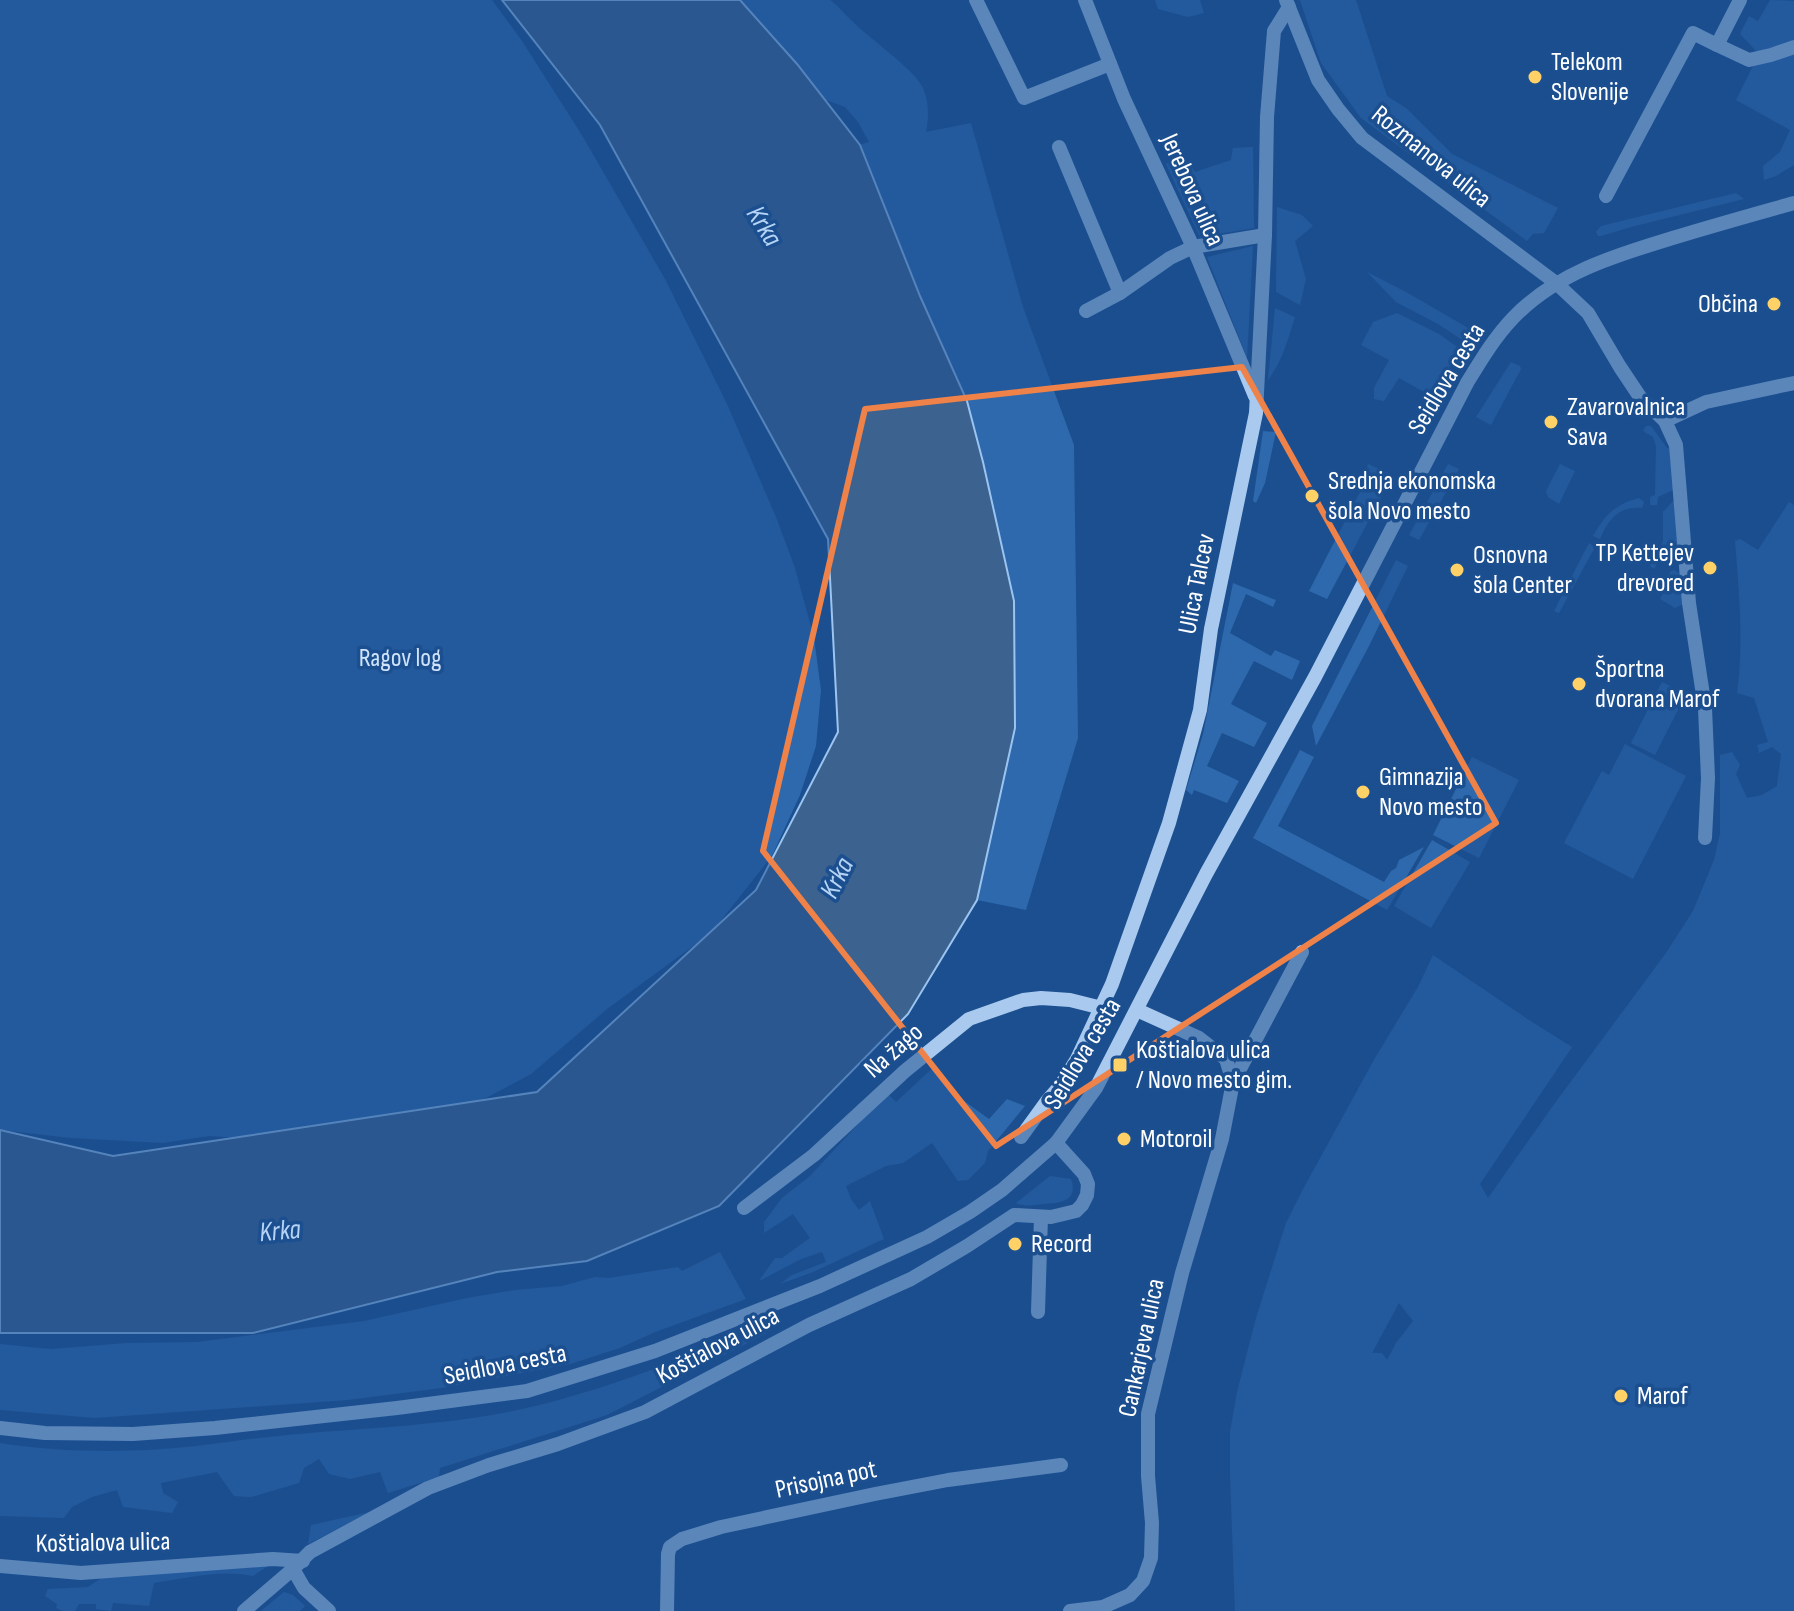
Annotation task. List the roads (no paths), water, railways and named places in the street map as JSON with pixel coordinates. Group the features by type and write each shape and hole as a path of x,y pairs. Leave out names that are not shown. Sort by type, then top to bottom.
{"street":[{"path":"976,0 1024,98 1110,64"},
{"name":"Jerebova ulica","path":"1085,0 1124,99 1193,247 1256,399"},
{"path":"1717,45 1740,0"},
{"name":"Ulica Talcev","path":"1021,1137 1061,1085 1102,1008 1169,823 1200,710 1211,629 1252,435 1265,235 1267,117 1274,31 1287,3"},
{"name":"Rozmanova ulica","path":"1287,3 1318,80 1362,138 1556,283 1588,313 1640,397 1665,421"},
{"path":"1606,196 1693,33 1749,60 1794,47"},
{"path":"1059,147 1120,293"},
{"name":"Seidlova cesta","path":"0,1428 45,1433 133,1434 384,1410 527,1391 598,1370 820,1286 927,1237 970,1212 1002,1190 1056,1143 1096,1088 1206,874 1315,677 1489,346 1523,309 1556,283 1604,259 1794,203"},
{"path":"1086,311 1193,247 1265,235"},
{"path":"1705,838 1708,778 1705,708 1689,603 1676,445 1665,421 1706,402 1794,383"},
{"name":"Cankarjeva ulica","path":"1070,1611 1102,1609 1130,1595 1143,1581 1151,1558 1148,1414 1182,1273 1222,1139 1233,1082 1302,952"},
{"name":"Na žago","path":"744,1208 814,1155 905,1071 969,1019 1023,1000 1041,998 1070,1000 1102,1008"},
{"path":"1137,1010 1199,1038 1226,1059 1233,1082"},
{"name":"Koštialova ulica","path":"0,1566 81,1573 273,1559 298,1565 310,1552 428,1488 645,1412 797,1331 911,1279 1014,1215 1041,1217 1076,1211 1087,1195 1088,1184 1084,1174 1056,1143"},
{"path":"1038,1312 1041,1217"},
{"name":"Prisojna pot","path":"667,1611 668,1554 670,1547 682,1539 721,1527 875,1494 948,1480 1061,1465"},
{"path":"244,1611 298,1565 304,1588 329,1611"}],"water":[{"name":"Krka","path":"502,0 740,0 797,64 860,145 920,296 967,401 1014,601 1015,728 977,900 908,1014 719,1206 587,1261 497,1272 253,1333 0,1333 0,1130 113,1156 537,1092 756,890 838,732 828,539 600,125"}],"place":[{"name":"Telekom Slovenije","path":"1535,77"},
{"name":"Občina","path":"1774,304"},
{"name":"Zavarovalnica Sava","path":"1551,422"},
{"name":"Srednja ekonomska šola Novo mesto","path":"1312,496"},
{"name":"TP Kettejev drevored","path":"1710,568"},
{"name":"Osnovna šola Center","path":"1457,570"},
{"name":"Športna dvorana Marof","path":"1579,684"},
{"name":"Gimnazija Novo mesto","path":"1363,792"},
{"name":"Koštialova ulica / Novo mesto gim.","path":"1120,1065"},
{"name":"Motoroil","path":"1124,1139"},
{"name":"Record","path":"1015,1244"},
{"name":"Marof","path":"1621,1396"}],"park label":[{"name":"Ragov log","path":"400,658"}]}
